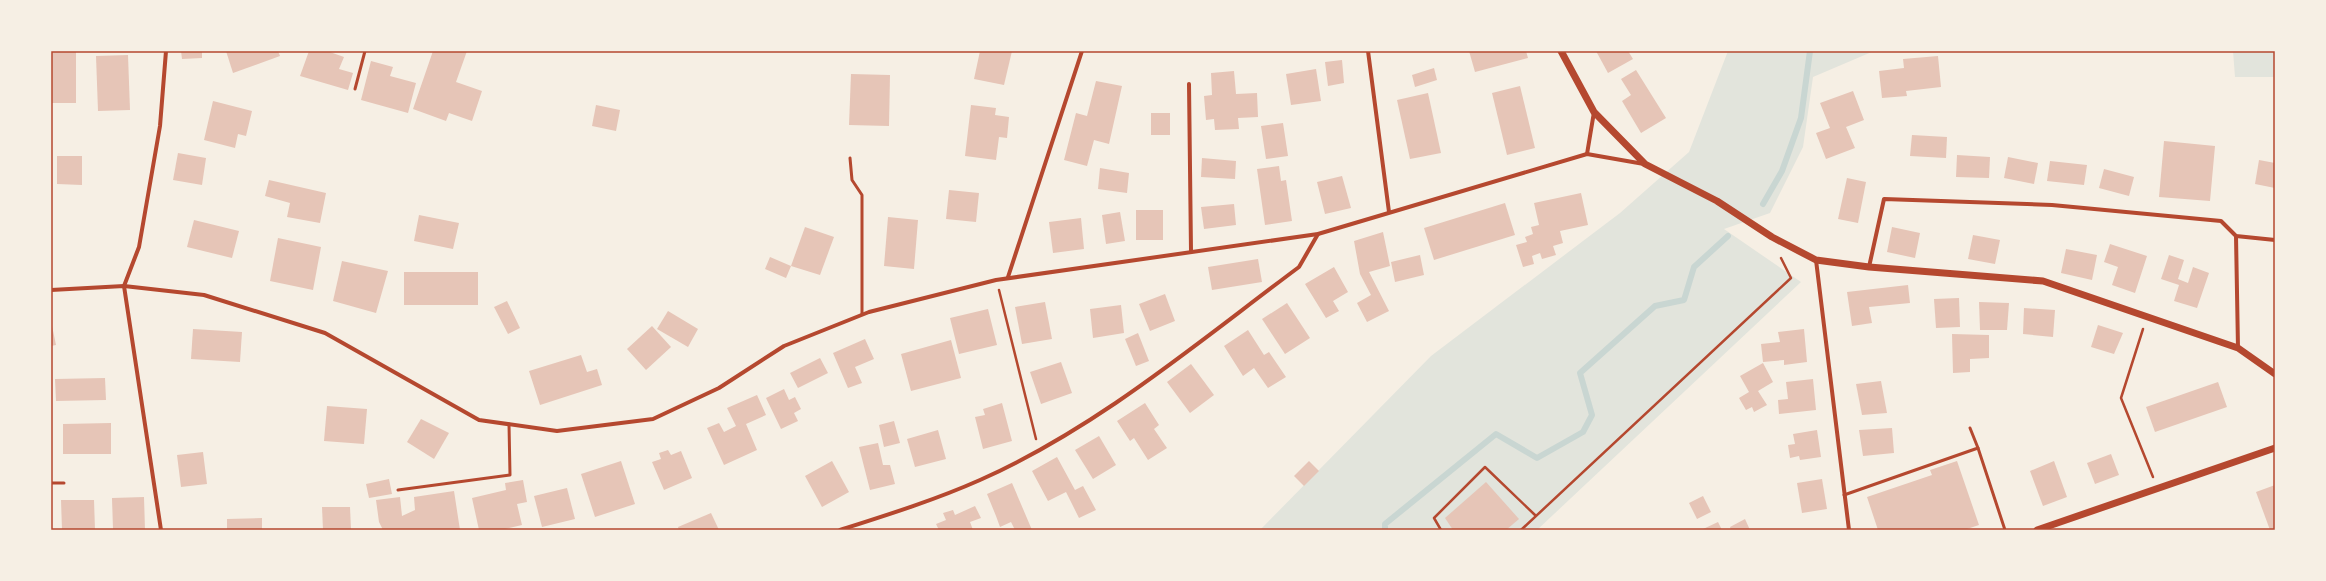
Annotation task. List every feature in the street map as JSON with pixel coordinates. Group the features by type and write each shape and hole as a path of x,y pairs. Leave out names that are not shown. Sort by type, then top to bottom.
{"street":[{"path":"162,530 124,286 139,247 160,126 166,51"},
{"path":"1008,277 1082,51"},
{"path":"1368,51 1389,212"},
{"path":"1561,51 1594,112 1645,164 1717,202 1772,237 1816,260 1869,267 2043,281 2238,348 2275,374"},
{"path":"1189,84 1191,251"},
{"path":"1587,154 1594,112"},
{"path":"51,290 124,286 204,295 325,333 480,420 557,431 653,419 719,388 784,346 862,314 1008,277 1318,234 1587,154 1645,164"},
{"path":"1869,267 1884,199 2052,205 2221,221 2236,236 2275,240"},
{"path":"840,530 980,480 1039,449 1107,409 1298,267 1318,234"},
{"path":"2236,236 2238,348"},
{"path":"1816,260 1849,530"},
{"path":"2037,530 2275,448"}],"lane":[{"path":"355,89 365,51"},
{"path":"850,158 852,180 862,195 862,314"},
{"path":"398,490 510,475 509,424"},
{"path":"1970,428 2005,530"},
{"path":"1844,495 1978,448"},
{"path":"51,482 64,483"}],"path":[{"path":"1521,530 1535,515 1791,278 1772,237"},
{"path":"996,280 1039,449"},
{"path":"2147,317 2121,398 2157,489"},
{"path":"1441,530 1434,518 1485,467 1535,515"}],"shaded area":[{"path":"1728,51 1874,51 1813,77 1803,147 1770,213 1724,229 1801,282 1537,530 1260,530 1431,356 1620,213 1689,152"},
{"path":"2233,51 2275,51 2275,77 2235,77"}],"building":[{"path":"51,51 76,51 76,103 51,103"},
{"path":"181,51 202,51 202,58 182,59"},
{"path":"226,51 278,51 280,56 233,73"},
{"path":"309,51 327,51 344,57 339,69 353,73 348,90 300,76"},
{"path":"433,51 467,51 456,82 482,91 472,121 449,113 446,121 413,109"},
{"path":"980,51 1012,51 1004,85 974,79"},
{"path":"1469,51 1526,51 1528,58 1475,72"},
{"path":"1596,51 1628,51 1633,59 1608,73"},
{"path":"128,55 130,110 98,111 96,56"},
{"path":"1938,56 1941,87 1906,91 1907,96 1882,98 1879,71 1904,68 1903,59"},
{"path":"1342,60 1344,83 1328,86 1325,62"},
{"path":"371,61 393,67 390,76 416,83 408,113 361,100"},
{"path":"1434,68 1437,80 1415,87 1412,75"},
{"path":"1316,69 1321,101 1291,105 1286,74"},
{"path":"1636,70 1666,118 1641,133 1622,101 1631,95 1621,79"},
{"path":"1234,71 1236,94 1257,93 1258,117 1238,118 1239,129 1215,130 1214,119 1206,120 1204,96 1212,95 1211,73"},
{"path":"851,74 890,75 889,126 849,125"},
{"path":"1096,81 1122,86 1109,144 1094,140 1087,166 1064,160 1076,113 1087,116"},
{"path":"1520,86 1535,148 1507,155 1492,93"},
{"path":"1853,91 1864,120 1846,127 1855,148 1826,159 1816,133 1830,128 1820,103"},
{"path":"1428,93 1441,153 1410,159 1397,100"},
{"path":"213,101 252,111 246,136 238,134 235,148 204,140"},
{"path":"596,105 620,110 616,131 592,126"},
{"path":"971,105 996,108 995,115 1009,117 1007,138 999,137 996,160 965,156"},
{"path":"1151,113 1170,113 1170,135 1151,135"},
{"path":"1283,123 1288,156 1266,159 1261,126"},
{"path":"1912,135 1947,137 1946,158 1910,156"},
{"path":"2164,141 2215,146 2210,201 2159,197"},
{"path":"178,153 206,158 202,185 173,180"},
{"path":"1957,155 1990,157 1989,178 1956,177"},
{"path":"57,156 82,156 82,185 57,184"},
{"path":"2008,157 2038,163 2034,184 2004,178"},
{"path":"1202,158 1236,161 1235,179 1201,177"},
{"path":"2259,160 2275,163 2275,188 2255,184"},
{"path":"2050,161 2087,165 2084,185 2047,181"},
{"path":"1279,166 1281,181 1286,180 1292,221 1265,225 1257,169"},
{"path":"1100,168 1129,173 1127,193 1098,189"},
{"path":"2104,169 2134,177 2129,196 2099,188"},
{"path":"1342,176 1351,208 1325,214 1317,182"},
{"path":"1847,178 1866,182 1858,223 1838,219"},
{"path":"269,180 326,193 320,223 287,217 290,203 265,196"},
{"path":"949,190 979,193 976,222 946,219"},
{"path":"1581,193 1588,225 1560,231 1563,243 1553,246 1556,255 1542,259 1540,253 1532,256 1534,264 1523,267 1516,245 1527,242 1525,237 1533,234 1531,227 1539,225 1534,203"},
{"path":"1505,203 1515,235 1434,260 1424,228"},
{"path":"1234,204 1236,225 1204,229 1201,207"},
{"path":"1136,210 1163,210 1163,240 1136,240"},
{"path":"1120,212 1125,241 1106,244 1102,215"},
{"path":"419,215 459,223 453,249 414,241"},
{"path":"888,217 918,220 914,269 884,266"},
{"path":"1081,218 1084,249 1053,253 1049,222"},
{"path":"194,220 239,231 232,258 187,247"},
{"path":"805,227 834,237 820,275 791,266"},
{"path":"1892,227 1920,233 1915,258 1887,252"},
{"path":"1383,232 1390,266 1369,272 1389,311 1367,322 1357,303 1371,295 1360,274 1354,241"},
{"path":"1973,235 2000,240 1995,264 1968,259"},
{"path":"278,238 321,247 313,290 270,281"},
{"path":"2110,244 2147,256 2135,293 2112,285 2118,267 2104,262"},
{"path":"2066,249 2097,255 2092,280 2061,273"},
{"path":"1420,255 1424,275 1395,282 1391,262"},
{"path":"2169,255 2184,260 2178,279 2188,283 2193,267 2209,273 2197,308 2174,301 2179,285 2161,279"},
{"path":"770,257 791,266 786,278 765,269"},
{"path":"1258,259 1262,282 1212,290 1208,267"},
{"path":"342,261 388,271 376,313 333,301"},
{"path":"1334,267 1348,292 1333,301 1339,311 1326,318 1305,284"},
{"path":"404,272 478,272 478,305 404,305"},
{"path":"1908,285 1910,303 1869,307 1872,323 1852,326 1847,292"},
{"path":"1165,294 1175,321 1150,331 1139,304"},
{"path":"1959,298 1960,327 1936,328 1934,299"},
{"path":"507,301 520,328 508,334 494,307"},
{"path":"1045,302 1052,339 1022,344 1015,307"},
{"path":"1979,302 2009,303 2007,330 1980,330"},
{"path":"1287,303 1310,338 1285,354 1262,319"},
{"path":"1121,305 1124,333 1093,338 1090,309"},
{"path":"2024,308 2055,310 2053,337 2023,334"},
{"path":"988,309 997,345 959,354 950,318"},
{"path":"668,311 698,329 688,347 657,329"},
{"path":"51,321 56,345 51,346"},
{"path":"2098,325 2123,333 2114,354 2091,347"},
{"path":"652,326 671,347 646,370 627,349"},
{"path":"193,329 242,332 240,362 191,359"},
{"path":"1804,329 1807,362 1784,365 1784,360 1763,362 1761,344 1780,342 1778,332"},
{"path":"1248,330 1264,355 1269,352 1286,377 1268,388 1254,368 1243,376 1224,346"},
{"path":"1138,333 1149,361 1136,366 1125,339"},
{"path":"1952,334 1989,335 1989,358 1970,359 1970,372 1953,373"},
{"path":"865,339 874,359 855,367 862,383 848,388 833,353"},
{"path":"951,340 961,378 911,391 901,354"},
{"path":"581,355 587,372 597,369 602,385 540,405 529,371"},
{"path":"820,358 828,373 798,388 790,373"},
{"path":"1061,362 1072,393 1041,404 1030,372"},
{"path":"1763,363 1773,382 1758,391 1767,405 1754,412 1752,407 1746,410 1739,398 1749,392 1740,376"},
{"path":"1191,364 1214,395 1190,413 1167,382"},
{"path":"105,378 106,400 56,401 55,379"},
{"path":"1813,379 1816,410 1779,414 1778,400 1788,399 1786,382"},
{"path":"1881,381 1887,413 1862,415 1856,384"},
{"path":"2218,382 2227,407 2155,432 2146,407"},
{"path":"784,389 789,400 795,397 801,409 794,413 798,421 781,429 766,398"},
{"path":"757,395 766,415 746,424 757,450 724,465 707,428 719,423 724,432 736,426 727,408"},
{"path":"1002,403 1012,441 983,449 975,417 985,415 983,409"},
{"path":"1145,403 1159,425 1154,429 1167,448 1148,460 1134,438 1130,441 1117,421"},
{"path":"327,406 367,409 364,444 324,441"},
{"path":"421,419 449,433 434,459 407,442"},
{"path":"894,421 900,443 884,447 879,425"},
{"path":"111,423 111,454 63,454 63,424"},
{"path":"1892,428 1894,453 1863,456 1859,430"},
{"path":"938,430 946,459 915,467 907,439"},
{"path":"1817,430 1821,457 1800,460 1799,456 1790,458 1788,445 1795,444 1793,434"},
{"path":"1099,436 1116,465 1093,479 1075,450"},
{"path":"878,443 883,465 890,465 895,484 870,490 859,447"},
{"path":"668,450 671,455 681,451 692,478 664,490 652,462 661,459 659,453"},
{"path":"203,452 207,484 181,487 177,455"},
{"path":"2111,454 2119,475 2095,484 2087,463"},
{"path":"1057,457 1075,490 1083,486 1096,510 1079,518 1066,492 1048,501 1032,471"},
{"path":"621,461 635,504 595,517 581,474"},
{"path":"832,461 849,492 822,507 805,476"},
{"path":"1309,461 1319,471 1304,486 1294,476"},
{"path":"1957,461 1979,525 1964,530 1878,530 1867,497 1932,475 1930,470"},
{"path":"2054,461 2067,497 2043,506 2030,471"},
{"path":"389,479 392,494 369,498 366,484"},
{"path":"1822,479 1827,509 1802,513 1797,483"},
{"path":"523,480 527,502 517,504 522,525 501,530 479,530 472,498 506,490 505,483"},
{"path":"1486,482 1519,519 1506,530 1453,530 1445,518"},
{"path":"1012,483 1032,530 1015,530 1011,522 1000,527 987,494"},
{"path":"2275,485 2275,530 2270,530 2256,492"},
{"path":"567,488 575,519 542,527 534,496"},
{"path":"454,491 460,530 383,530 379,522 376,500 400,497 402,516 415,510 414,497"},
{"path":"1703,496 1711,512 1697,519 1689,503"},
{"path":"144,497 145,530 113,530 112,498"},
{"path":"61,500 94,500 95,530 62,530"},
{"path":"975,506 981,518 970,522 973,530 939,530 936,524 946,520 943,513 953,510 955,515"},
{"path":"322,507 350,507 351,530 323,530"},
{"path":"711,513 719,530 679,530 678,527"},
{"path":"262,518 262,530 227,530 227,519"},
{"path":"1745,519 1750,530 1731,530 1730,527"},
{"path":"1718,522 1722,530 1701,530"}],"waterway":[{"path":"1763,204 1782,171 1801,118 1810,51"},
{"path":"1385,530 1385,524 1496,434 1537,458 1583,432 1592,415 1580,373 1655,306 1684,300 1694,267 1728,236"}]}
